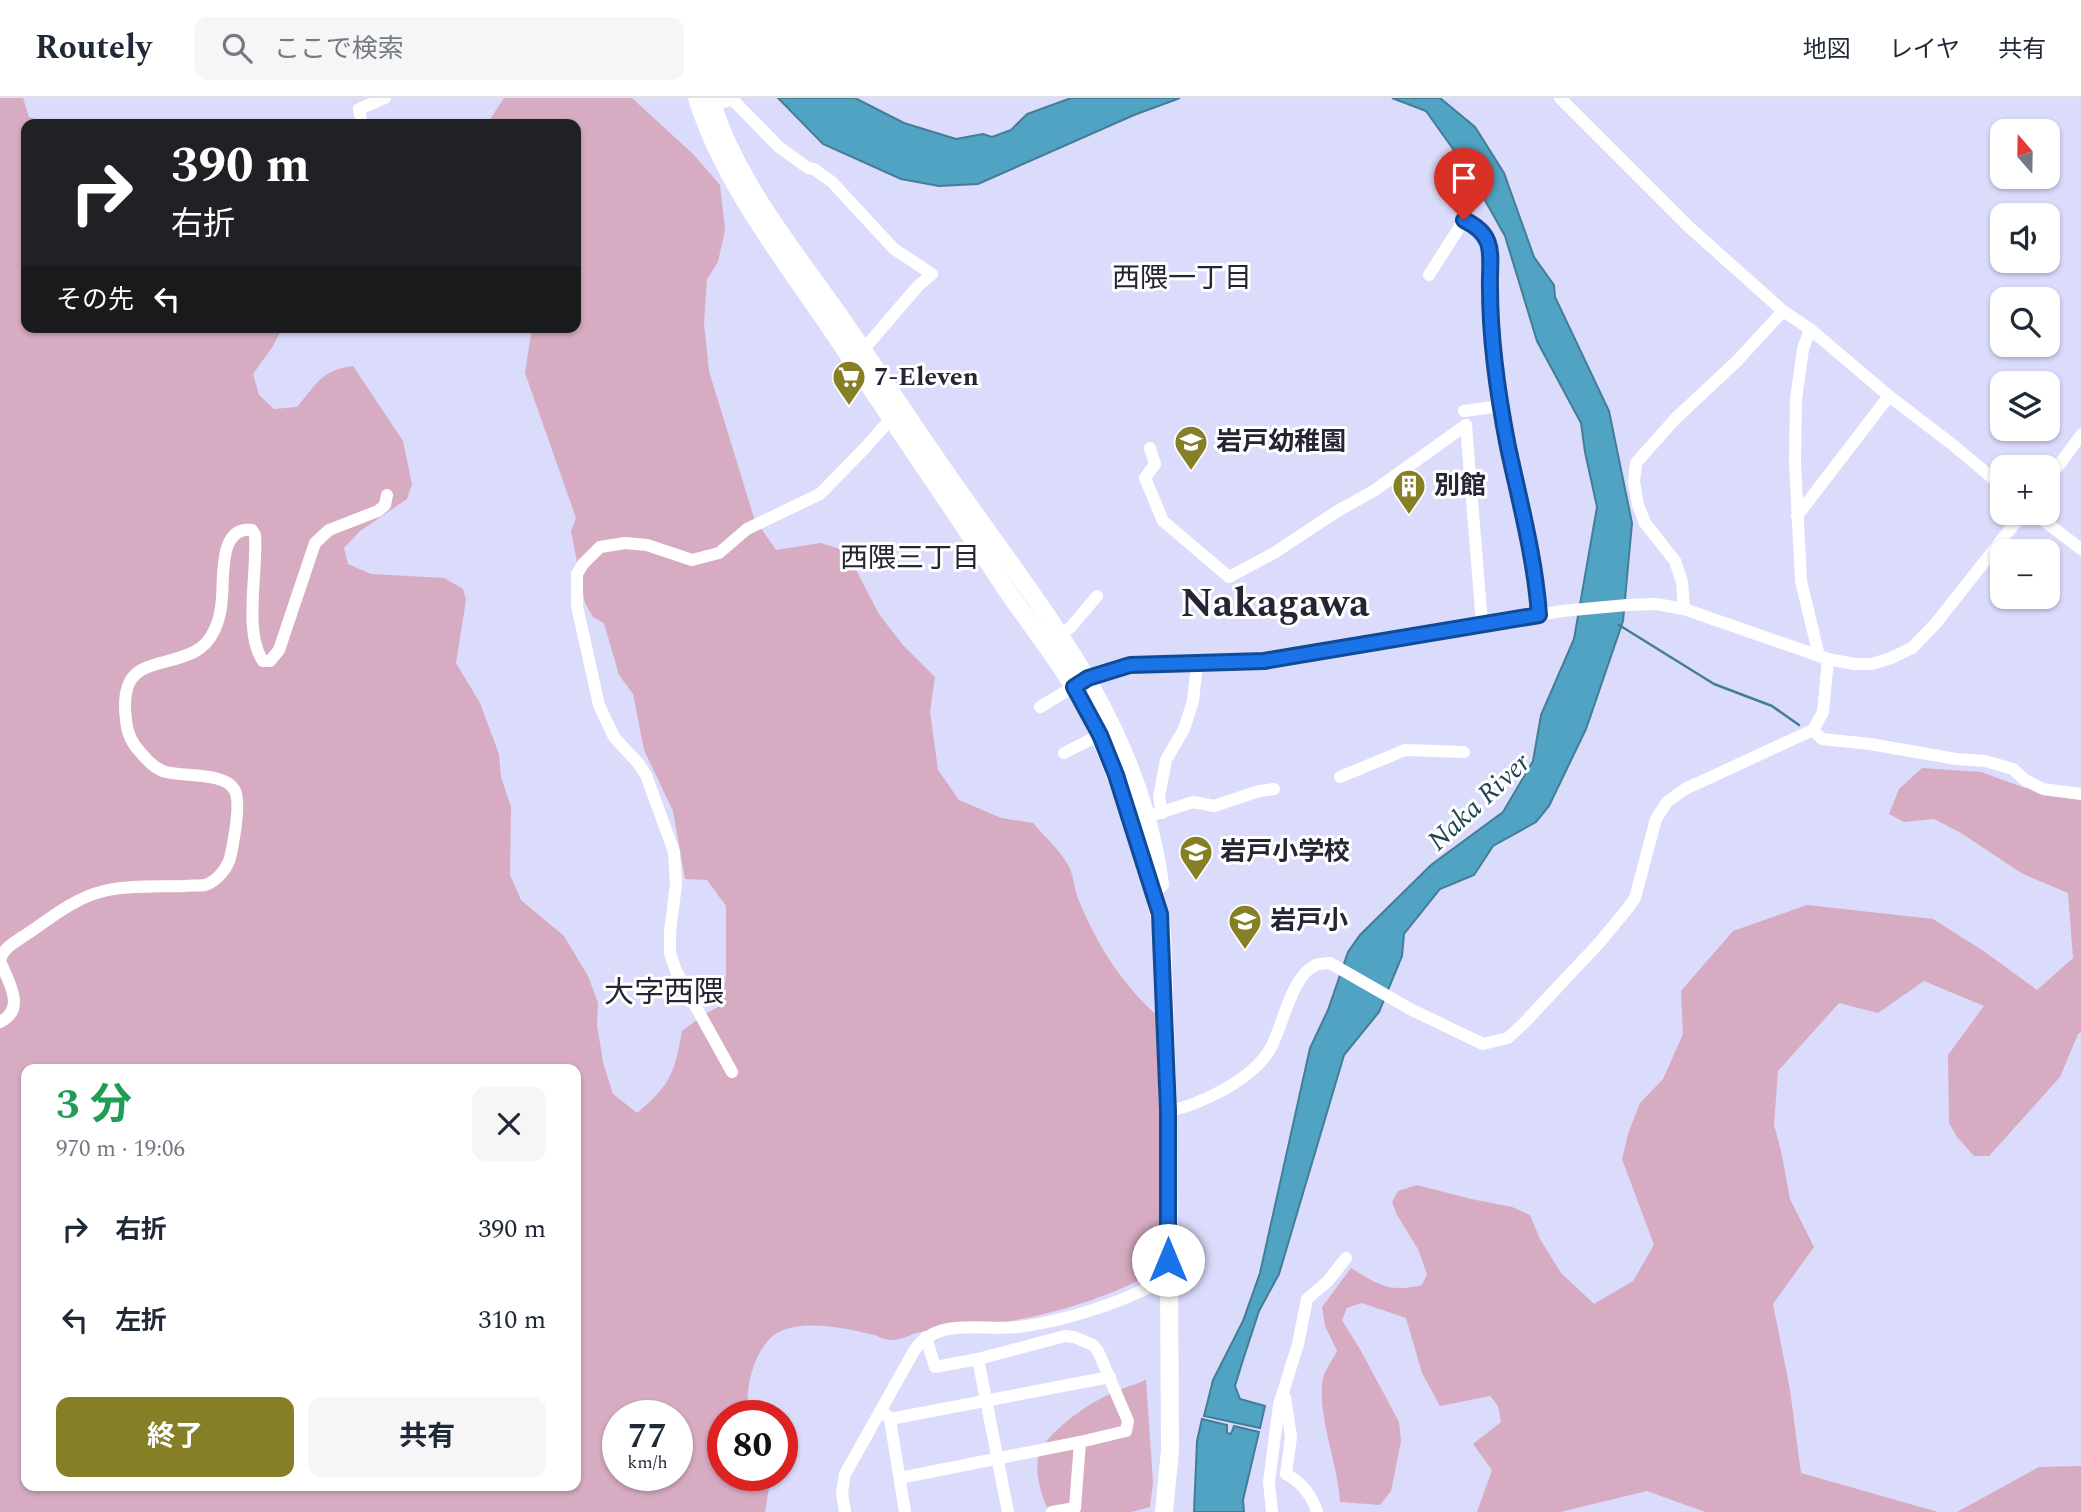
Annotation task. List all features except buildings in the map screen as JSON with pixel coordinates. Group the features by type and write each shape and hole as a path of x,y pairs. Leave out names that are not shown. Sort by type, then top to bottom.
{"highway":[{"path":"707,101 757,196 795,255 863,350 897,412 1011,597 1081,682 1131,767 1147,817 1160,914 1168,1111 1170,1450 1164,1512"},
{"path":"707,101 719,152 741,193 850,359 897,412 1060,635 1100,735 1147,817"}],"street":[{"path":"361,119 359,109 385,98"},
{"path":"1560,98 1689,227 1783,311 1810,329 1990,476"},
{"path":"707,101 732,99 779,147 832,182 894,249 932,274 863,350"},
{"path":"1429,275 1464,220 1485,233 1489,245 1490,305 1501,406 1536,583 1539,615"},
{"path":"1684,609 1682,582 1675,561 1645,523 1639,505 1634,482 1636,463 1675,419 1737,361 1783,311"},
{"path":"1168,1111 1203,1100 1226,1088 1256,1066 1268,1052 1303,974 1316,965 1330,963 1393,1000 1483,1044 1508,1038 1600,942 1635,898 1657,819 1668,802 1685,789 1813,730 1823,712 1823,657 1801,581 1794,442 1796,398 1803,349 1810,329"},
{"path":"1797,516 1889,396"},
{"path":"1464,411 1501,406"},
{"path":"732,1072 676,971 670,953 676,884 674,852 646,775 614,737 599,705 577,606 578,574 583,564 600,547 625,543 647,545 692,560 719,553 747,528 820,494 897,412"},
{"path":"1150,448 1155,464 1145,478 1163,521 1229,577 1274,554 1336,512 1375,491 1466,425 1482,624"},
{"path":"2060,464 2081,435"},
{"path":"0,1022 10,1014 15,1001 0,961 5,949 59,912 101,891 205,885 221,874 228,864 238,800 235,791 225,780 168,773 148,761 137,749 127,728 125,702 129,684 136,673 146,666 194,652 213,634 221,610 226,549 231,538 245,529 252,530 256,535 254,638 258,654 263,661 270,661 279,650 315,544 329,530 378,511 385,505 387,495"},
{"path":"1040,707 1081,682 1130,665 1264,661 1562,611 1627,604 1656,604 1684,609 1823,657 1854,664 1872,664 1912,648 1936,623 2014,525"},
{"path":"2050,525 2081,549"},
{"path":"1060,635 1071,627 1097,596"},
{"path":"1147,817 1158,797 1166,760 1184,729 1193,701 1197,664"},
{"path":"1813,730 1822,739 1985,761 2013,769 2025,780 2043,789 2081,794"},
{"path":"1064,753 1100,735"},
{"path":"1340,777 1405,750 1464,752"},
{"path":"1147,817 1193,802 1214,806 1259,791 1274,789"},
{"path":"1272,1512 1269,1482 1279,1405 1298,1344 1307,1299 1328,1282 1346,1258"},
{"path":"845,1512 842,1493 845,1474 886,1415 921,1340 947,1328 1019,1327 1071,1317 1120,1301 1153,1285 1169,1284"},
{"path":"900,1478 1126,1431 1128,1421 1098,1351 1082,1339 1065,1336 978,1359 935,1367 926,1337"},
{"path":"978,1359 1008,1512"},
{"path":"886,1415 986,1401 1110,1377"},
{"path":"1283,1389 1291,1437 1286,1474 1296,1479 1314,1500 1317,1512"},
{"path":"886,1415 905,1512"},
{"path":"1052,1512 1075,1508 1080,1442"}],"shaded area":[{"path":"0,98 23,98 29,117 35,119 21,119 21,333 280,333 253,374 259,395 274,409 297,407 326,375 353,366 403,441 412,484 407,499 360,531 344,548 348,564 371,574 444,578 463,589 466,600 456,663 480,703 499,754 501,777 511,807 510,875 521,900 564,936 588,976 598,1003 597,1025 603,1062 613,1094 637,1113 657,1095 669,1077 677,1057 682,1031 722,1005 726,974 726,906 707,880 685,879 673,811 644,750 633,694 619,675 604,623 593,617 585,603 571,531 576,518 525,373 531,333 581,333 581,119 490,119 504,98 632,98 694,155 720,185 725,230 718,262 707,279 704,324 709,371 754,518 776,550 821,543 840,549 855,568 879,614 902,644 935,677 930,711 938,770 959,800 1001,818 1033,823 1052,843 1070,869 1079,901 1103,949 1122,978 1159,1017 1161,1269 1115,1291 1068,1308 995,1324 927,1331 891,1340 826,1326 802,1326 781,1331 772,1337 758,1356 749,1381 748,1400 707,1400 707,1491 768,1491 765,1512 0,1512"},
{"path":"1922,768 1981,772 2025,788 2081,791 2081,1032 2060,1077 1989,1156 1974,1156 1949,1123 1948,1055 1984,1006 1924,981 1878,1013 1839,1003 1778,1071 1774,1125 1790,1199 1814,1247 1773,1304 1790,1390 1801,1473 1938,1512 1705,1512 1647,1491 1560,1512 1477,1512 1492,1470 1473,1444 1501,1422 1498,1406 1490,1396 1440,1406 1422,1373 1406,1318 1362,1303 1347,1308 1342,1320 1399,1422 1401,1441 1391,1491 1380,1505 1340,1502 1322,1403 1324,1375 1337,1351 1325,1326 1322,1307 1351,1268 1392,1288 1422,1285 1427,1274 1418,1249 1392,1202 1398,1191 1417,1185 1512,1207 1530,1215 1540,1239 1561,1273 1594,1304 1633,1281 1654,1245 1622,1159 1628,1134 1640,1103 1663,1079 1683,1034 1681,991 1733,931 1807,905 1933,919 2037,990 2073,958 2068,893 2023,874 1961,833 1934,819 1904,822 1889,814 1899,789"},
{"path":"1146,1380 1153,1483 1150,1507 1131,1512 1049,1512 1037,1473 1038,1459 1046,1442 1063,1425 1092,1404"},
{"path":"2081,1466 2081,1512 1957,1512 2039,1467"}],"water":[{"path":"778,98 855,98 904,123 956,139 983,134 992,137 1011,130 1027,114 1071,98 1180,98 1134,115 978,184 939,186 901,179 823,144"},
{"path":"1392,98 1440,98 1475,127 1504,173 1534,257 1554,285 1555,297 1609,411 1632,523 1623,621 1586,729 1549,806 1536,822 1493,846 1474,875 1440,889 1404,934 1402,956 1379,1012 1344,1055 1279,1274 1259,1311 1235,1386 1240,1399 1265,1406 1260,1428 1204,1416 1213,1380 1243,1321 1260,1273 1310,1048 1328,1010 1348,952 1360,935 1431,865 1503,812 1533,761 1541,715 1574,639 1597,507 1581,423 1537,341 1505,236 1468,170 1426,111"},
{"path":"1202,1419 1227,1425 1227,1433 1231,1434 1234,1426 1259,1432 1243,1500 1244,1512 1194,1512 1197,1441"}],"waterway":[{"path":"1619,625 1714,684 1772,706 1799,725"}],"place":[{"name":"7-Eleven","path":"849,407"},
{"name":"岩戸幼稚園","path":"1191,472"},
{"name":"別館","path":"1409,516"},
{"name":"岩戸小学校","path":"1196,882"},
{"name":"岩戸小","path":"1245,951"}],"district":[{"name":"西隈一丁目","path":"1182,278"},
{"name":"西隈三丁目","path":"910,558"},
{"name":"Nakagawa","path":"1275,604"},
{"name":"大字西隈","path":"664,993"}],"route":[{"path":"1168,1260 1168,1111 1160,914 1116,775 1100,735 1074,687 1088,678 1130,665 1235,664 1264,661 1539,615 1536,583 1501,406 1490,305 1489,245 1485,233 1464,220"}],"water label":[{"name":"Naka River","path":"1479,802"}]}
